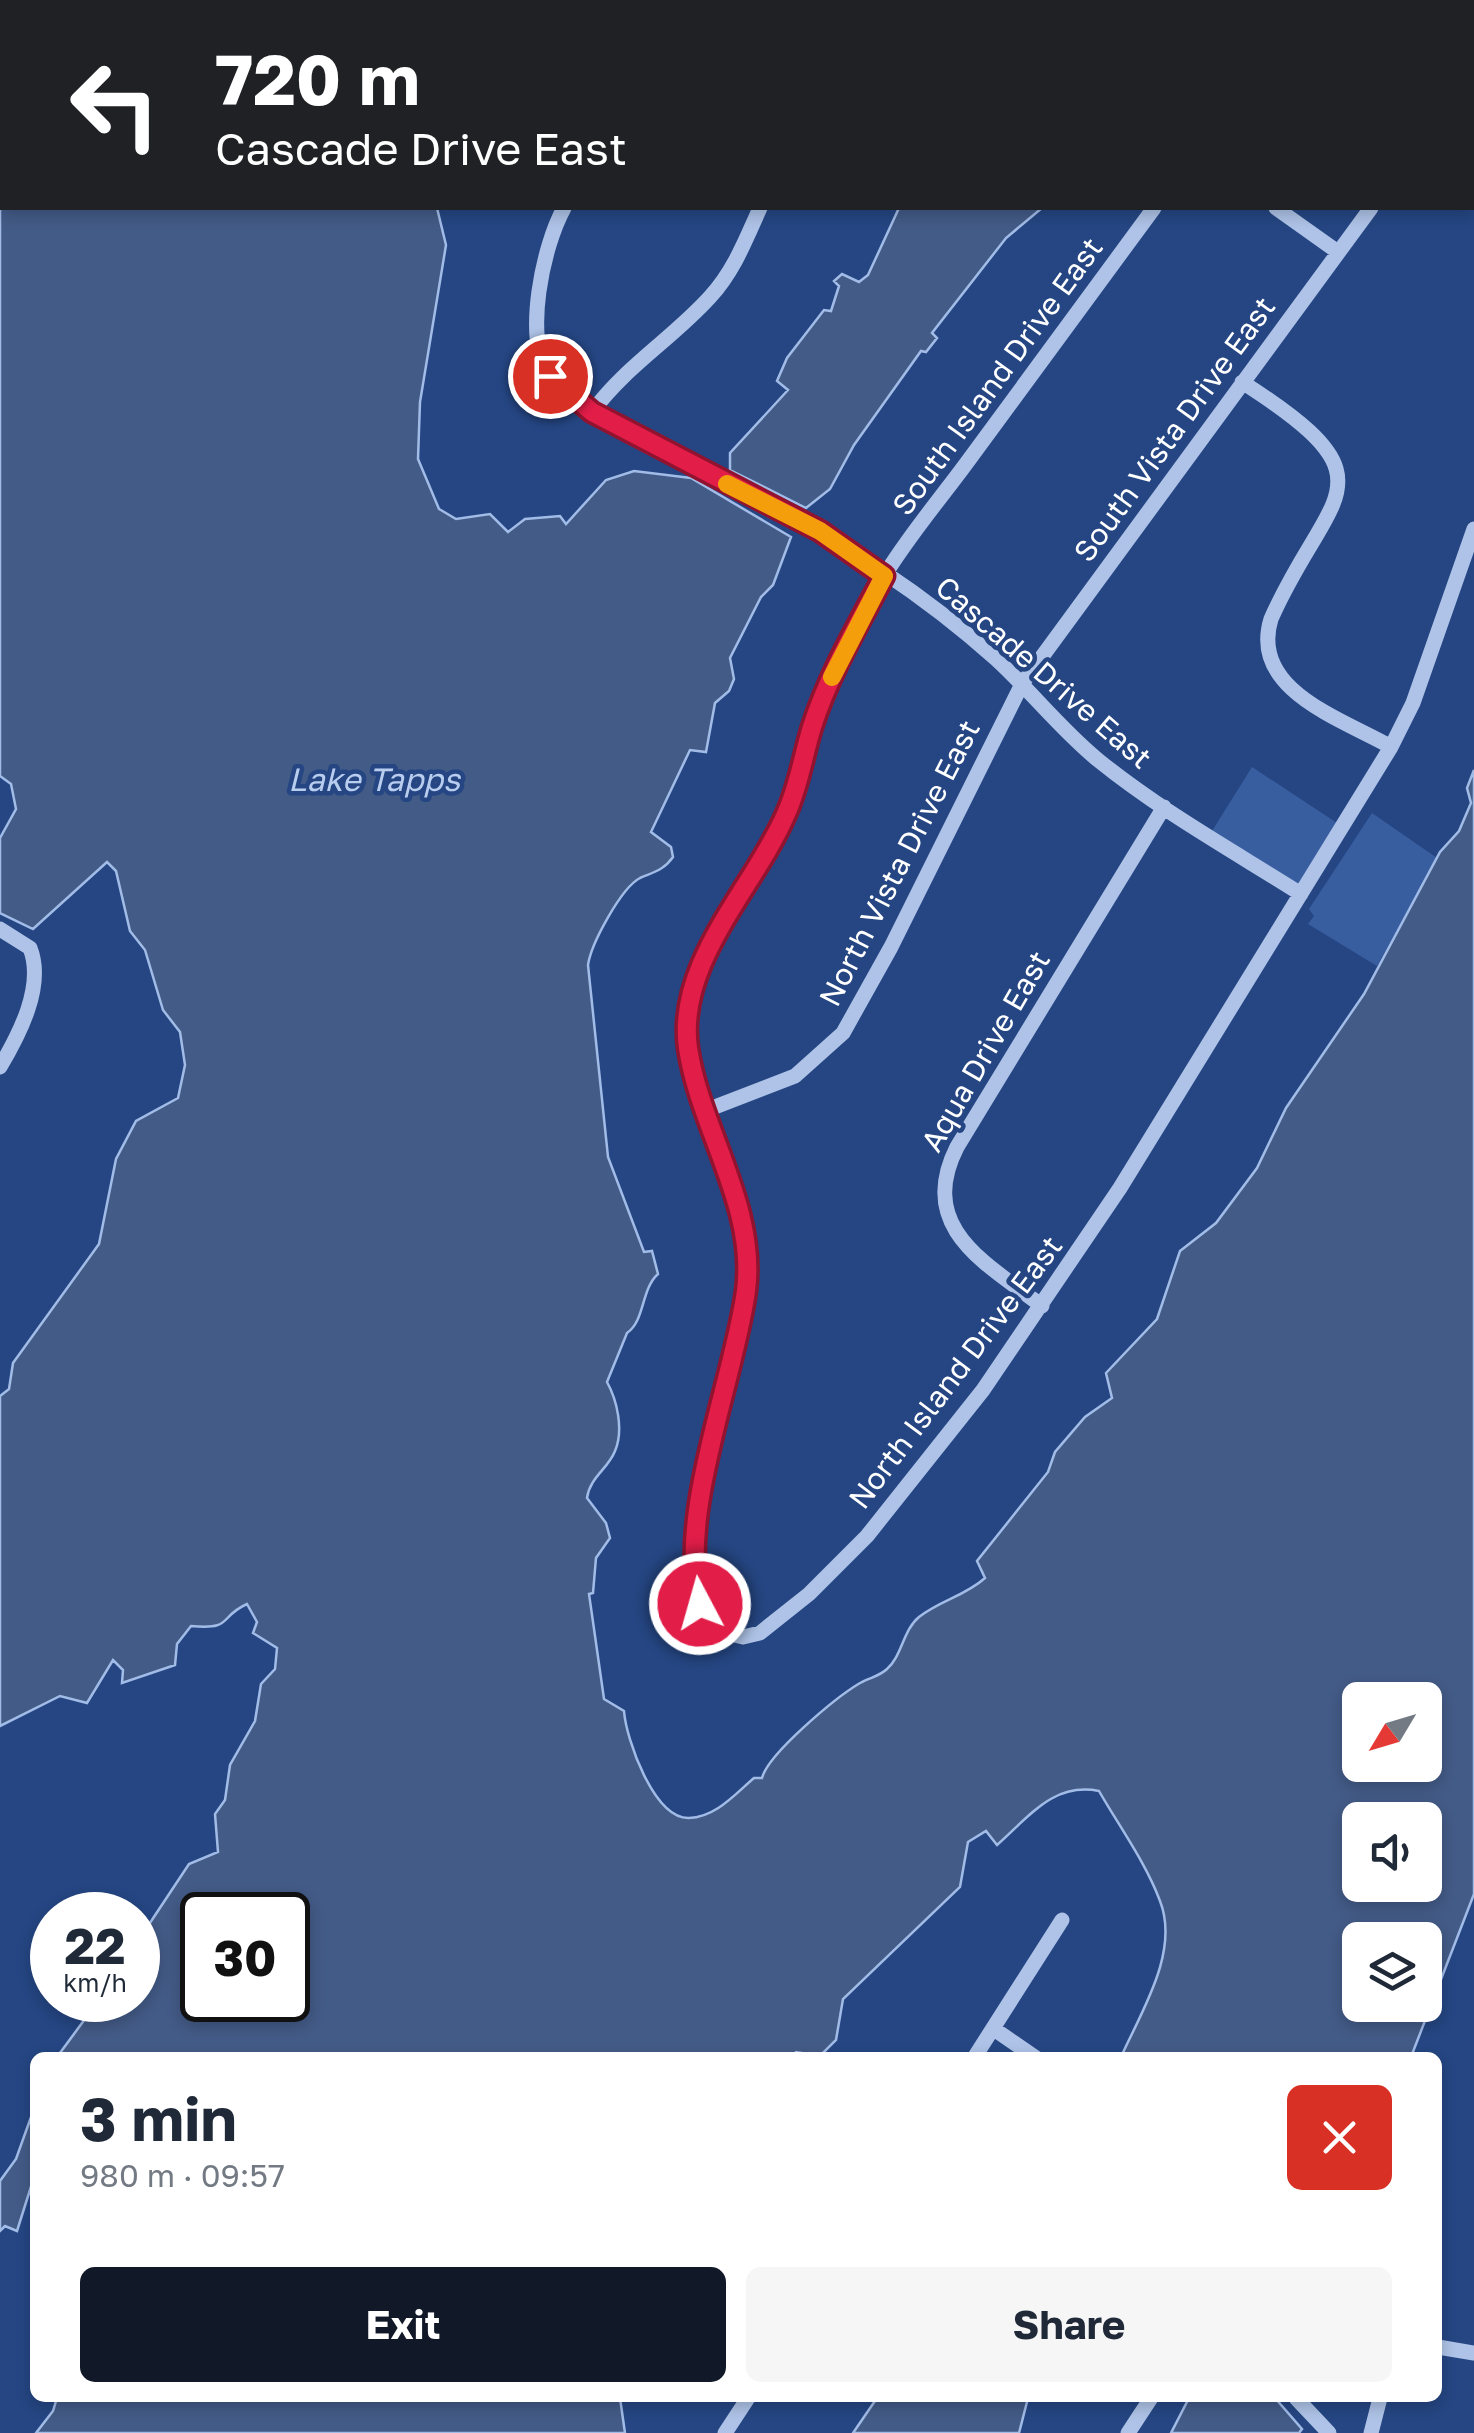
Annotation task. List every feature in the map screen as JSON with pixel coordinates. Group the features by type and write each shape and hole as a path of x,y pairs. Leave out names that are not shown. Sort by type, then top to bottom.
{"street":[{"name":"Cascade Drive East","path":"563,210 548,252 536,343 550,376 592,412 820,531 986,650 1096,758 1164,807 1301,894"},
{"path":"592,412 629,367 710,298 733,267 759,210"},
{"name":"South Island Drive East","path":"884,576 1153,210"},
{"path":"1279,210 1338,252"},
{"name":"South Vista Drive East","path":"1022,684 1370,210"},
{"path":"1242,382 1313,434 1331,455 1340,484 1333,510 1271,619 1267,650 1272,669 1288,688 1391,747"},
{"path":"1301,894 1391,747 1420,686 1474,528"},
{"name":"North Island Drive East","path":"884,576 826,691 792,800 771,847 712,942 693,994 688,1049 738,1211 748,1268 741,1320 716,1412 694,1557 700,1604 718,1631 743,1637 760,1633 837,1567 926,1465 1042,1306 1120,1188 1301,894"},
{"name":"North Vista Drive East","path":"708,1110 795,1076 842,1033 891,947 1022,684"},
{"name":"Aqua Drive East","path":"1042,1306 976,1256 958,1235 945,1206 944,1177 957,1147 1164,807"},
{"path":"0,928 30,948 34,968 29,1004 0,1067"},
{"path":"978,2052 1062,1920"},
{"path":"994,2029 1027,2052"},
{"path":"1442,2347 1474,2353"},
{"path":"725,2433 745,2402"},
{"path":"1128,2433 1148,2402"},
{"path":"1300,2402 1328,2433"},
{"path":"1371,2433 1379,2402"}],"shaded area":[{"path":"1252,767 1337,823 1302,882 1296,884 1212,831"},
{"path":"1372,813 1437,858 1377,966 1308,924 1314,916 1309,909"}],"water":[{"name":"Lake Tapps","path":"0,210 437,210 446,245 420,402 418,459 439,509 456,519 490,514 508,532 525,519 560,516 566,524 606,480 634,471 691,478 791,537 773,585 761,597 730,658 734,679 729,691 715,703 706,752 690,750 651,832 671,847 673,857 624,893 601,931 588,965 608,1157 644,1252 652,1251 658,1274 607,1382 614,1397 619,1434 612,1457 592,1484 587,1498 606,1523 610,1538 596,1558 593,1593 589,1594 604,1699 624,1711 636,1757 664,1806 689,1818 716,1809 754,1778 762,1778 776,1755 820,1713 860,1683 887,1669 919,1617 985,1578 977,1561 1048,1472 1055,1452 1085,1417 1112,1398 1106,1373 1157,1319 1180,1251 1216,1223 1257,1168 1286,1108 1364,994 1440,852 1459,831 1471,803 1467,788 1474,770 1474,1894 1442,1977 1442,1922 1342,1922 1342,2022 1425,2022 1413,2052 1123,2052 1156,1981 1165,1941 1165,1920 1147,1873 1099,1791 1083,1790 1068,1792 1043,1804 997,1845 986,1831 968,1842 960,1887 843,1999 836,2040 824,2052 61,2052 83,2022 160,2022 160,1908 189,1864 218,1852 215,1814 225,1800 230,1765 255,1721 261,1684 275,1669 277,1648 253,1633 257,1622 247,1604 220,1624 191,1626 177,1644 175,1665 122,1683 123,1670 113,1660 87,1703 60,1696 0,1726 0,1396 9,1389 13,1363 99,1244 116,1159 136,1121 178,1098 185,1065 180,1032 163,1010 145,950 130,931 116,871 107,862 33,929 0,913 0,838 16,809 11,784 0,776"},
{"path":"898,210 1040,210 1006,238 932,333 937,338 926,352 921,351 854,445 830,489 806,508 730,470 730,453 788,390 777,381 787,358 824,310 831,311 839,286 834,281 842,274 859,282 868,275"},
{"path":"30,2120 30,2190 17,2231 5,2226 0,2231 0,2181 16,2159"},
{"path":"56,2402 621,2402 625,2433 36,2433"},
{"path":"874,2402 1027,2402 1019,2433 853,2433"},
{"path":"1187,2402 1278,2402 1302,2429 1299,2433 1171,2433"}],"slow traffic":[{"path":"727,484 820,531 884,576 832,677"}],"route":[{"path":"550,376 592,412 669,456 820,531 884,576 826,691 787,812 771,847 712,942 690,1008 688,1049 738,1211 748,1268 741,1320 716,1412 694,1557 700,1604"}]}
